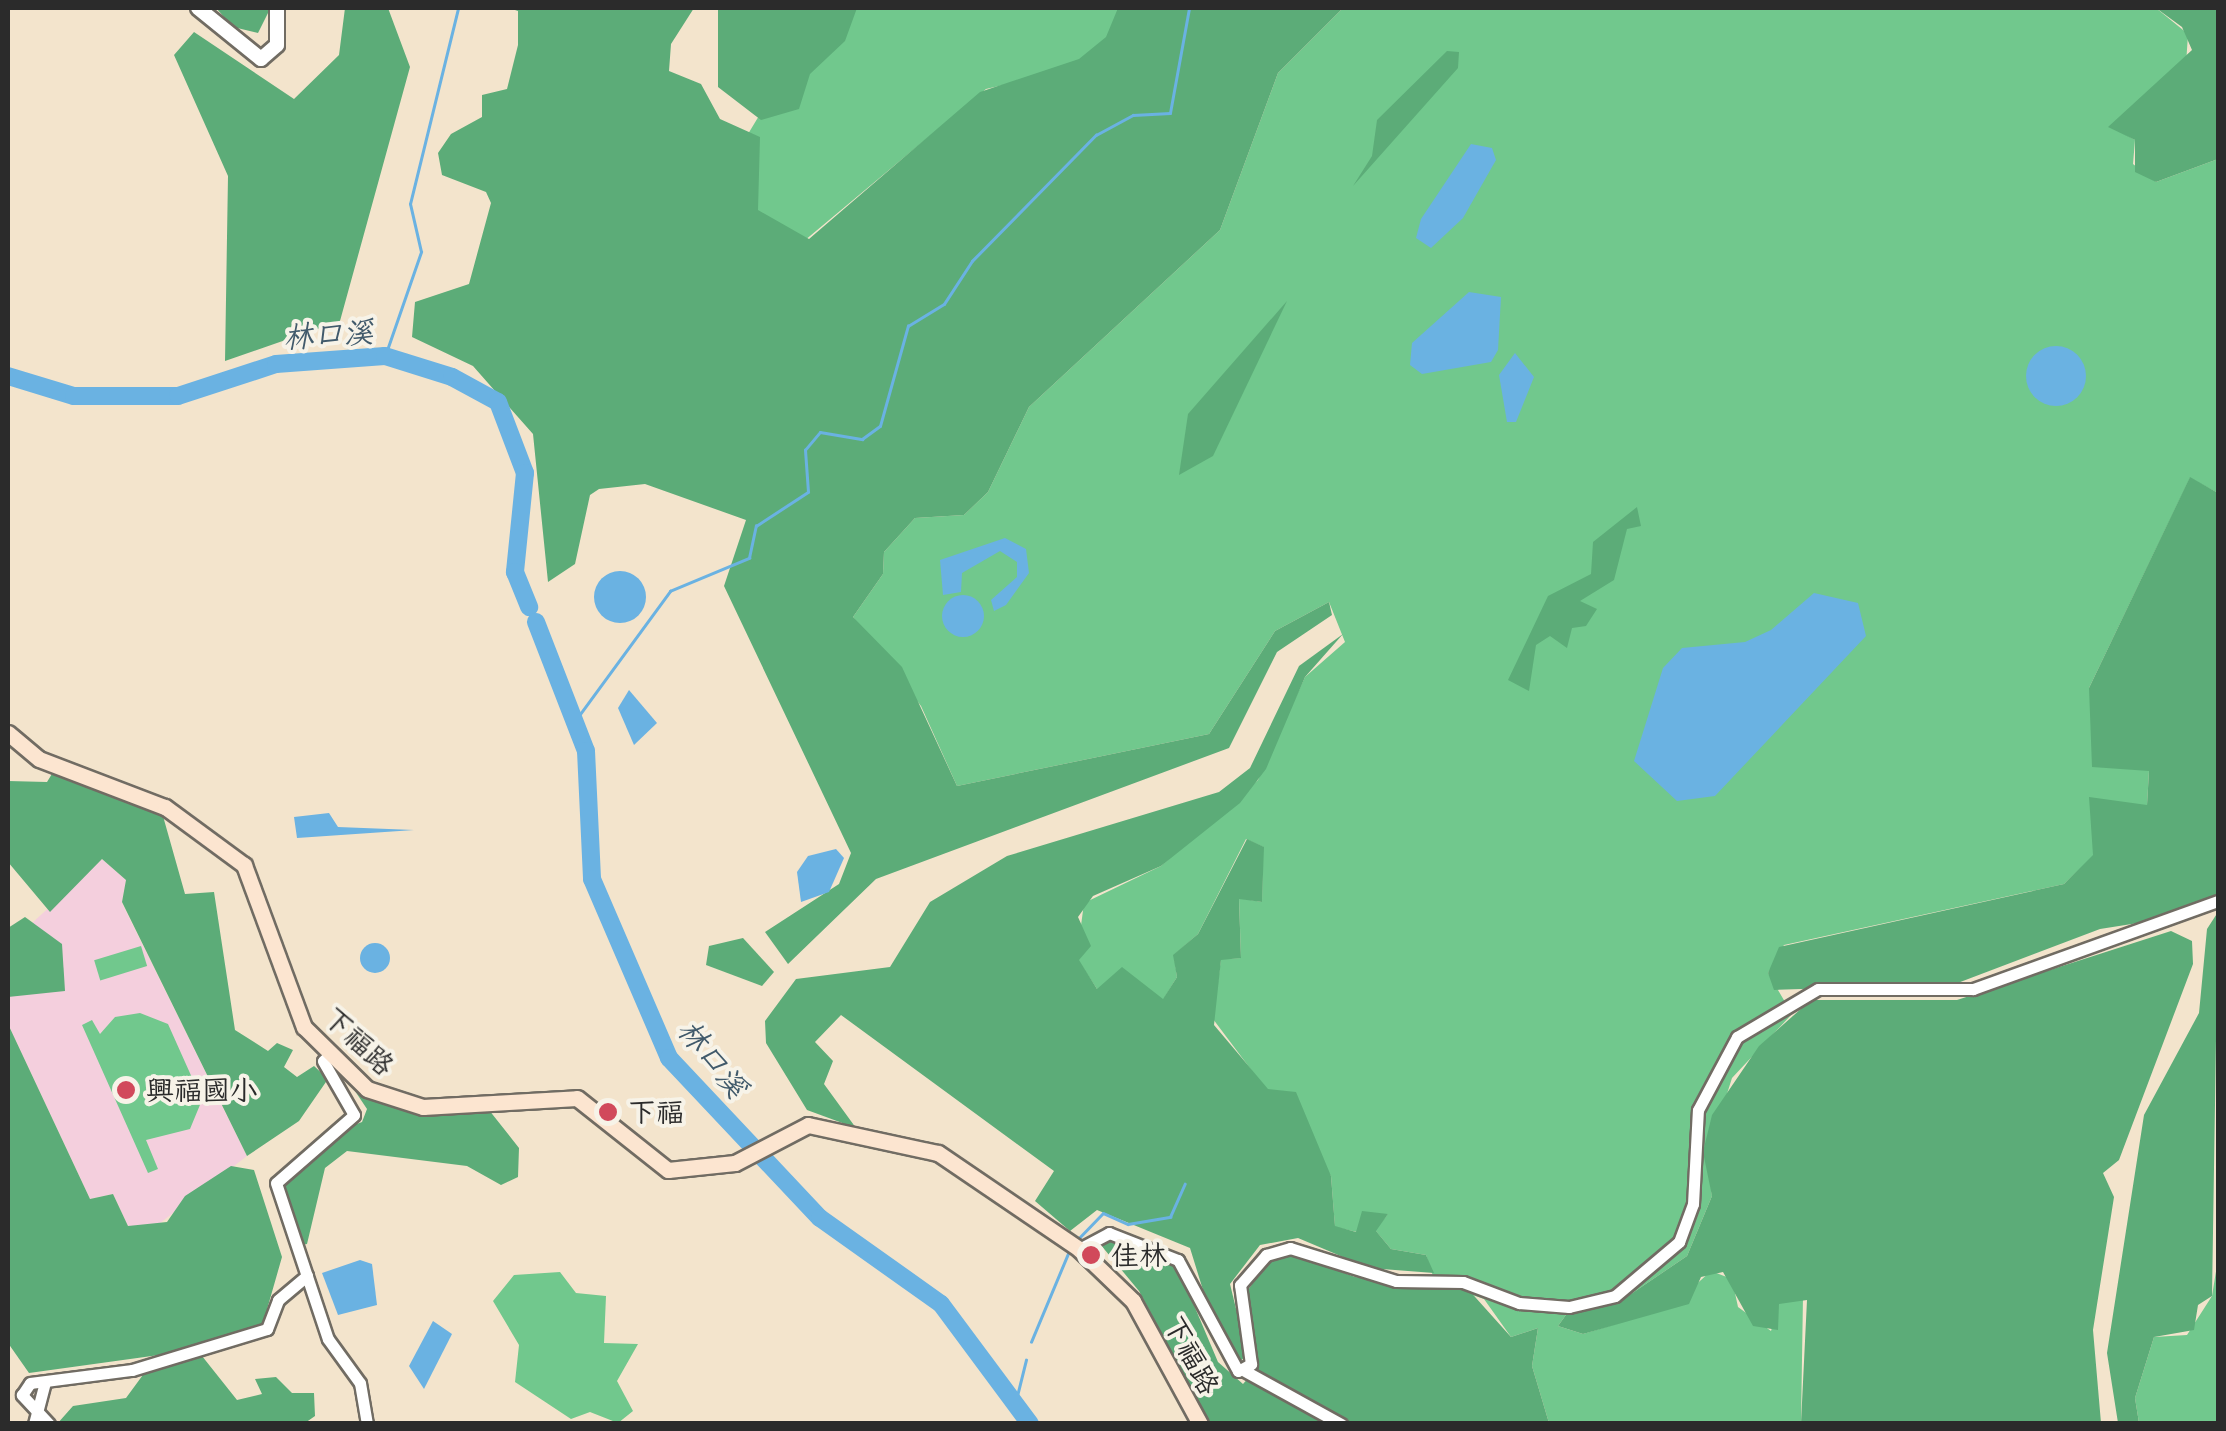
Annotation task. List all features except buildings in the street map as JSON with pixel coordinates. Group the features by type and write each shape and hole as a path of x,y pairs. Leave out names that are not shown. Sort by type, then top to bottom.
{"main road":[{"name":"下福路","path":"8,733 39,759 165,807 244,865 297,1014 331,1053 392,1101 577,1098 649,1162 686,1171 735,1163 780,1133 808,1125 938,1152 1078,1249 1133,1301 1200,1424"}],"street":[{"path":"198,8 245,50 271,59 278,8"},
{"path":"1245,1371 1240,1285 1266,1255 1290,1248 1396,1281 1463,1282 1518,1303 1568,1306 1616,1296 1678,1242 1692,1204 1698,1110 1737,1037 1818,989 1974,989 2218,901"},
{"path":"331,1053 323,1061 354,1115 276,1183 328,1338 360,1384 367,1424"},
{"path":"1078,1249 1109,1233 1178,1260 1230,1365 1340,1424"},
{"path":"49,1424 23,1387 132,1370 266,1329 278,1300 307,1276"},
{"path":"34,1424 44,1382"}],"shaded area":[{"name":"興福國小","path":"102,859 126,880 122,903 247,1156 155,1227 128,1226 113,1194 90,1199 8,1024 8,945"}],"green space":[{"path":"216,8 269,11 258,33 233,27"},
{"path":"345,8 388,8 410,67 340,321 225,361 228,176 174,55 194,32 294,99 339,55"},
{"path":"509,8 694,8 671,44 669,71 701,84 720,119 760,137 758,210 809,239 980,92 1079,59 1106,37 1118,8 1343,8 1278,73 1220,230 1029,407 988,492 964,515 915,518 884,552 883,574 853,617 902,667 957,786 1209,734 1275,631 1329,602 1332,615 1277,652 1229,748 876,879 788,964 765,932 839,884 851,853 724,586 746,520 645,484 599,489 590,495 575,564 548,582 533,434 473,366 412,337 415,302 469,284 491,203 486,192 442,175 438,153 451,134 482,117 482,95 507,89 518,45 518,11"},
{"path":"718,8 857,8 845,41 810,74 799,109 761,120 718,87"},
{"path":"824,8 1129,8 1112,40 1059,72 986,89 804,241 757,216 745,139"},
{"path":"1343,8 2156,8 2188,34 2186,65 2110,126 2135,140 2133,164 2156,182 2218,159 2218,493 2190,478 2089,688 2149,771 2147,805 2064,884 1784,945 1768,973 1792,1014 1732,1078 1707,1157 1712,1196 1687,1256 1631,1294 1568,1312 1558,1326 1583,1334 1671,1307 1711,1271 1732,1279 1738,1307 1771,1331 1779,1303 1803,1296 1801,1423 1549,1423 1532,1366 1538,1328 1511,1337 1484,1299 1435,1282 1426,1255 1391,1249 1375,1230 1388,1214 1357,1232 1335,1227 1331,1176 1213,1019 1221,959 1241,958 1239,898 1262,902 1263,847 1246,839 1198,934 1174,955 1177,977 1163,1000 1097,989 1078,960 1090,946 1080,933 1084,903 1161,866 1258,780 1305,677 1345,642 1329,602 1275,631 1209,734 957,786 921,706 853,617 883,574 884,552 915,518 964,515 988,492 1029,407 1220,230 1278,73"},
{"path":"2156,8 2218,8 2218,159 2156,182 2135,172 2135,140 2108,127 2192,50 2182,27"},
{"path":"1447,51 1459,52 1458,68 1353,186 1372,156 1377,120"},
{"path":"1287,301 1213,456 1179,475 1188,414"},
{"path":"2190,477 2218,493 2218,901 2195,914 2100,929 1955,984 1774,990 1768,973 1779,947 2064,884 2093,855 2089,797 2147,805 2149,771 2092,767 2089,688"},
{"path":"1637,507 1641,526 1627,529 1614,580 1580,601 1597,609 1586,626 1572,628 1567,648 1550,636 1536,645 1529,691 1508,680 1548,596 1591,574 1593,542"},
{"path":"1343,634 1305,677 1266,769 1240,803 1161,866 1093,896 1078,917 1091,946 1079,960 1097,989 1122,967 1163,999 1177,977 1173,955 1198,934 1247,839 1264,847 1262,902 1239,899 1241,958 1221,960 1214,1025 1268,1089 1296,1092 1331,1176 1335,1226 1356,1232 1362,1211 1388,1214 1376,1231 1391,1249 1426,1255 1434,1273 1369,1268 1298,1238 1260,1245 1230,1284 1247,1354 1239,1363 1220,1345 1190,1248 1097,1210 1070,1231 1035,1201 1054,1171 841,1015 815,1042 833,1061 824,1084 856,1128 807,1110 766,1043 765,1021 796,979 890,967 930,902 1007,856 1219,792 1250,768 1299,666"},
{"path":"58,764 161,809 185,894 214,892 235,1030 268,1051 277,1043 293,1050 284,1067 297,1077 314,1066 328,1079 299,1121 247,1156 122,902 126,880 102,859 50,912 8,862 8,781 47,782"},
{"path":"2218,912 2212,1296 2198,1305 2194,1330 2154,1337 2135,1398 2139,1423 2118,1423 2107,1353 2144,1115 2199,1013 2207,929"},
{"path":"25,917 62,944 65,991 8,997 8,928"},
{"path":"2171,931 2192,941 2193,964 2119,1160 2103,1173 2114,1197 2093,1330 2101,1423 1801,1423 1807,1300 1779,1304 1778,1330 1753,1326 1723,1272 1701,1277 1689,1304 1583,1334 1558,1326 1568,1312 1631,1294 1687,1256 1712,1196 1703,1152 1712,1115 1759,1046 1811,1000 1957,1000"},
{"path":"743,938 774,972 762,986 706,965 709,946"},
{"path":"141,946 147,966 100,980 94,960"},
{"path":"140,1013 168,1024 202,1100 190,1129 146,1140 158,1169 148,1173 82,1025 92,1020 100,1034 115,1017"},
{"path":"8,1024 90,1199 113,1194 128,1226 167,1222 185,1196 231,1166 254,1170 282,1257 262,1327 159,1355 29,1373 8,1343"},
{"path":"343,1073 382,1100 485,1105 519,1148 518,1177 501,1185 467,1166 347,1151 325,1168 307,1244 296,1246 279,1176 330,1134 362,1122 367,1109"},
{"path":"1111,1230 1177,1265 1218,1362 1243,1384 1259,1366 1245,1294 1271,1258 1293,1254 1355,1277 1467,1288 1511,1337 1538,1328 1532,1366 1549,1423 1209,1423 1139,1291 1100,1244"},
{"path":"2218,1259 2218,1423 2139,1423 2135,1398 2154,1337 2187,1335 2212,1296"},
{"path":"560,1272 576,1293 606,1296 604,1343 638,1344 617,1381 633,1411 618,1423 590,1412 571,1419 515,1382 519,1345 493,1301 514,1275"},
{"path":"202,1356 237,1400 262,1394 255,1379 276,1377 292,1393 314,1393 315,1416 305,1423 57,1424 73,1406 126,1398 148,1368"}],"water":[{"path":"1471,144 1492,148 1496,160 1463,218 1431,248 1416,238 1421,219"},
{"path":"1469,292 1501,297 1498,350 1491,362 1422,374 1410,365 1412,343"},
{"path":"2056,346 2077,355 2086,376 2077,397 2056,406 2035,397 2026,376 2035,355"},
{"path":"1515,353 1534,377 1516,422 1507,422 1499,375"},
{"path":"1005,538 1026,549 1029,573 1006,605 994,611 991,600 1017,577 1017,562 1000,551 962,573 961,592 943,595 940,560"},
{"path":"620,571 638,579 646,597 638,615 620,623 602,615 594,597 602,579"},
{"path":"1814,593 1858,603 1866,636 1715,796 1677,801 1634,761 1663,668 1682,648 1745,642 1771,630"},
{"path":"963,595 978,601 984,616 978,631 963,637 948,631 942,616 948,601"},
{"path":"629,690 657,723 634,745 618,708"},
{"path":"329,813 338,827 414,830 297,838 294,817"},
{"path":"836,849 844,858 829,892 801,902 797,872 808,856"},
{"path":"375,943 386,947 390,958 386,969 375,973 364,969 360,958 364,947"},
{"path":"360,1260 372,1264 377,1305 338,1315 322,1273"},
{"path":"433,1321 452,1334 424,1389 409,1366"}],"waterway":[{"path":"385,356 421,252 410,204 458,8"},
{"path":"575,721 670,591 749,558 756,526 808,492 805,450 820,432 862,439 880,426 908,326 944,304 972,261 1096,135 1133,115 1170,113 1189,8"},
{"name":"林口溪","path":"8,376 74,396 178,396 276,364 385,356 452,377 498,402 525,473 515,572 529,607"},
{"name":"林口溪","path":"536,622 586,751 592,879 669,1058 820,1218 941,1304 1030,1424"},
{"path":"1077,1240 1103,1213 1128,1224 1170,1217 1185,1184"},
{"path":"1031,1342 1069,1251"},
{"path":"1017,1396 1026,1360"}],"place":[{"name":"興福國小","path":"126,1090"},
{"name":"下福","path":"608,1112"},
{"name":"佳林","path":"1091,1255"}]}
